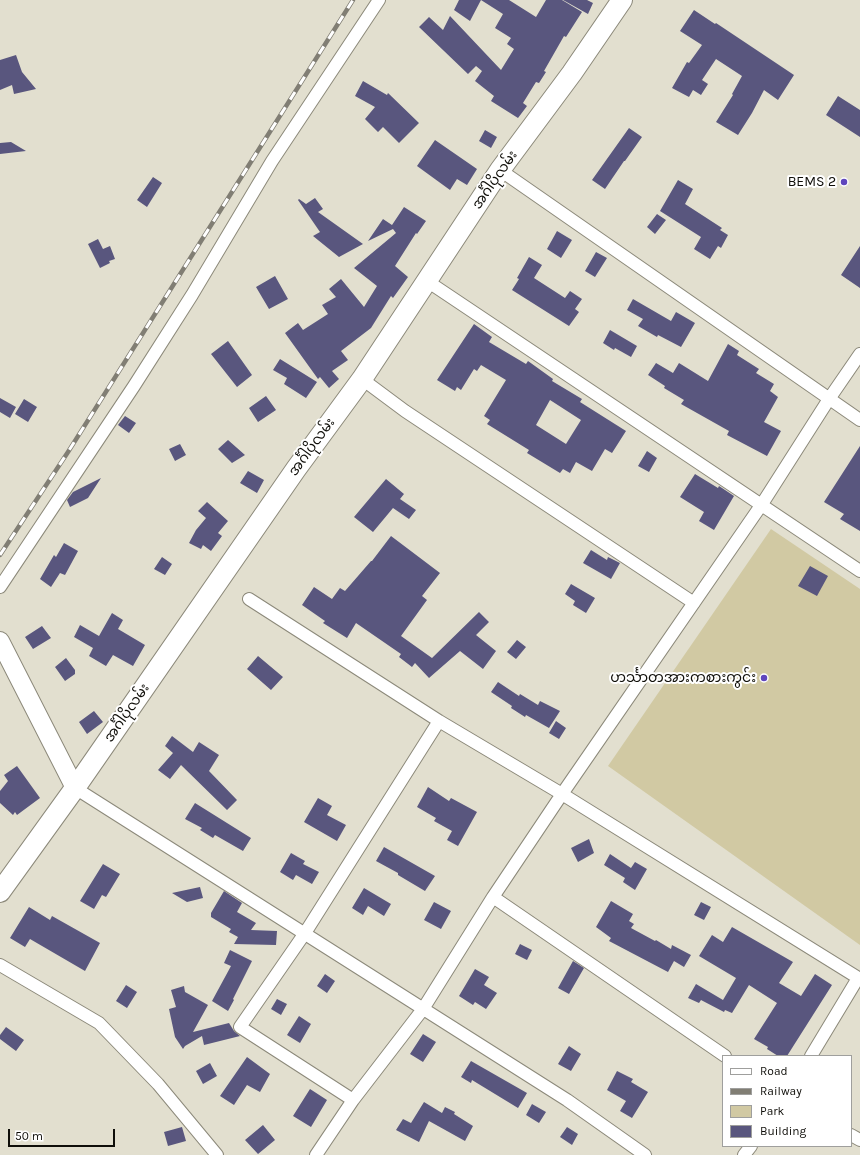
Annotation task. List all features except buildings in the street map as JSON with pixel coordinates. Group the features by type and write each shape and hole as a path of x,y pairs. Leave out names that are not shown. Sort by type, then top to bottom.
{"main road":[{"name":"အင်္ဂါပိုလမ်း","path":"0,892 75,788 296,469 362,379 500,170 572,73 622,0"},
{"path":"0,641 75,788"}],"street":[{"path":"0,587 40,529 146,367 192,295 272,161 379,0"},
{"path":"500,170 860,420"},
{"path":"427,281 860,571"},
{"path":"316,1155 354,1100 423,1009 493,897 562,794 762,504 829,399 860,354"},
{"path":"362,379 412,415 694,603"},
{"path":"249,599 440,721 562,794 859,979 812,1055"},
{"path":"354,1100 240,1027 305,933 440,721"},
{"path":"75,788 566,1100 644,1155"},
{"path":"493,897 724,1055"},
{"path":"0,965 100,1023 158,1084 217,1155"},
{"path":"744,1155 750,1147"}],"green space":[{"name":"ဟင်္သာတအားကစားကွင်း","path":"771,529 860,589 860,945 608,766"}],"railway":[{"path":"0,555 68,452 353,0"}],"place":[{"name":"BEMS 2","path":"844,182"},
{"name":"ဟင်္သာတအားကစားကွင်း","path":"764,678"}]}
